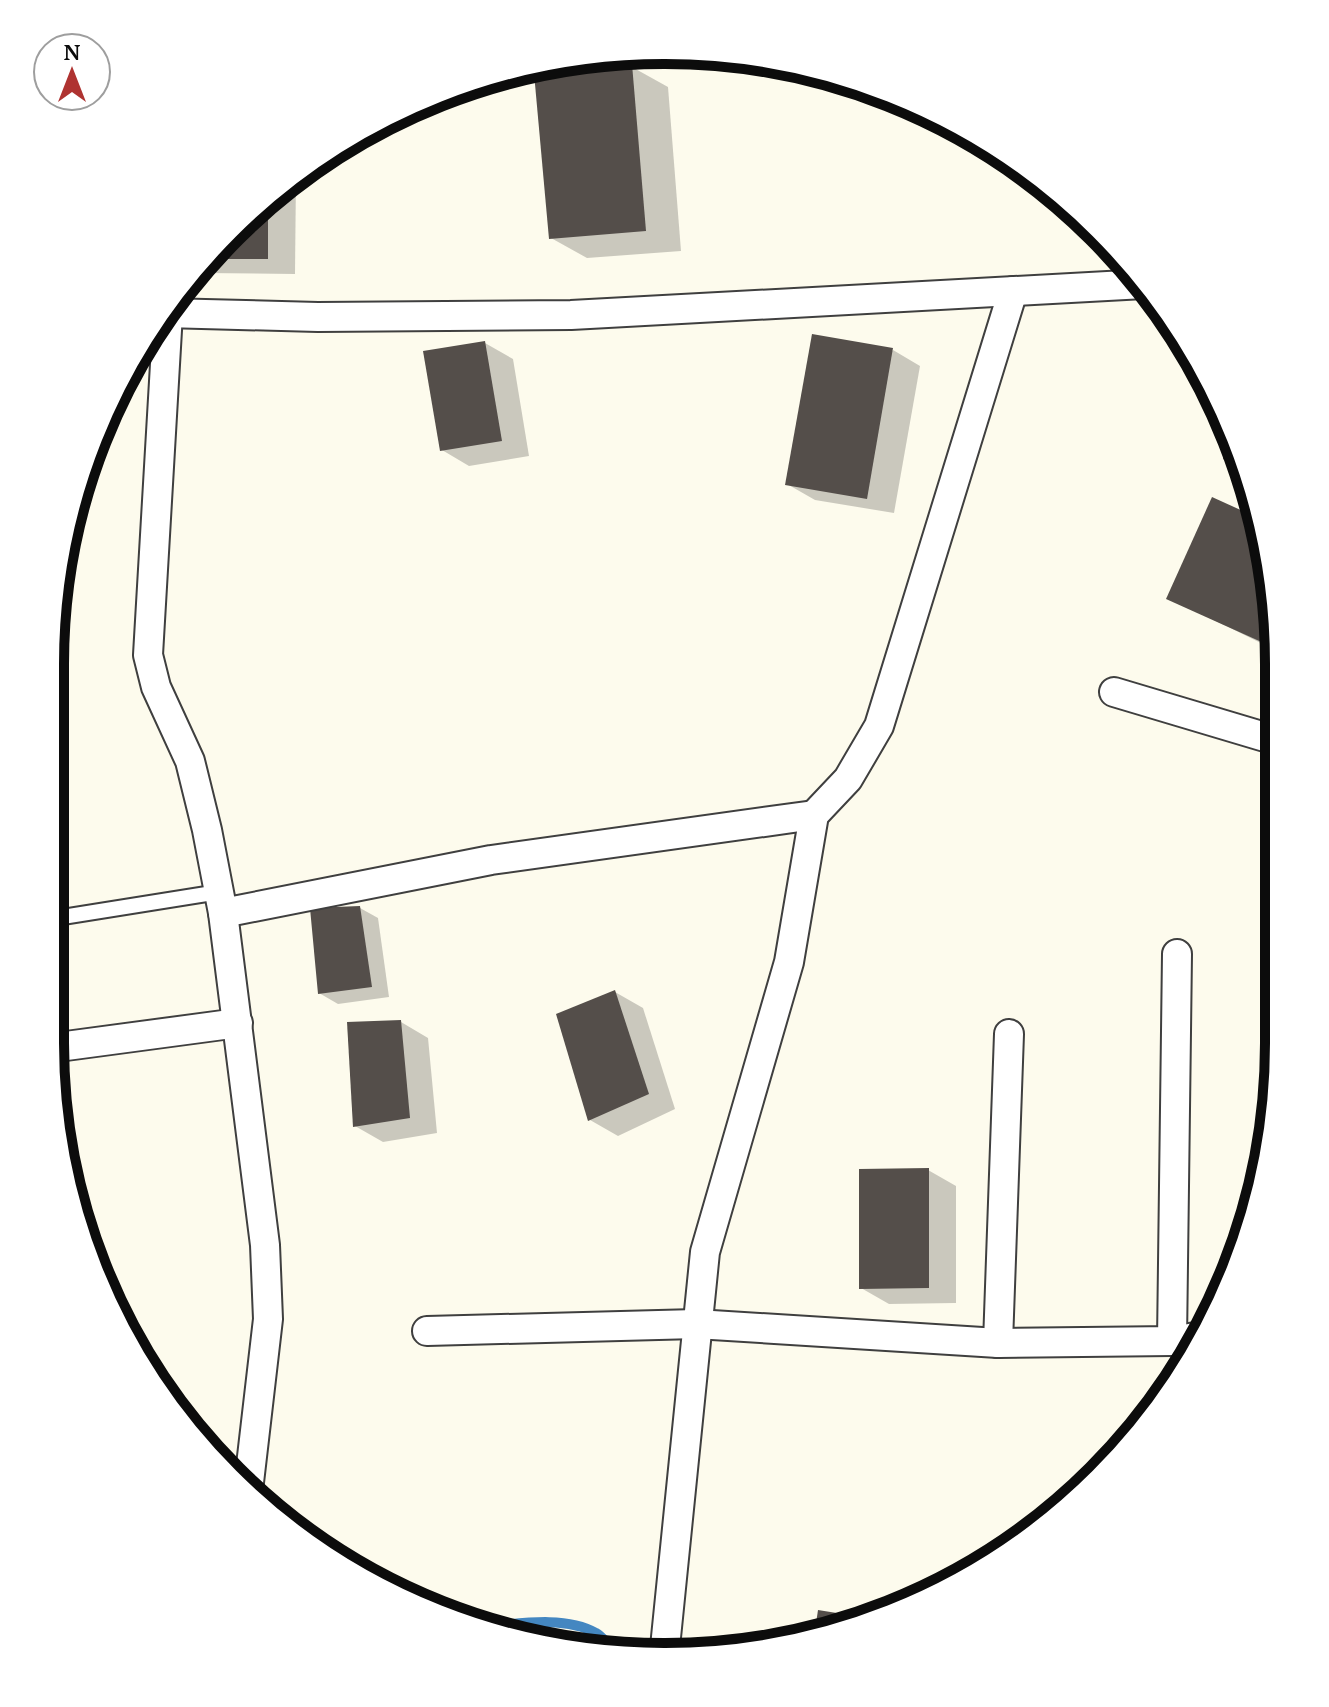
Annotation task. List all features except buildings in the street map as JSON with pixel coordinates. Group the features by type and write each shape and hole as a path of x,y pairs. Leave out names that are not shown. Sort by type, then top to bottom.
{"street":[{"path":"178,313 318,317 571,315 1129,285"},
{"path":"665,1643 705,1252 789,962 814,815 848,779 879,726 1013,291"},
{"path":"166,329 148,655 156,687 190,761 221,902 238,1023 265,1245 268,1319 250,1476"},
{"path":"1114,692 1265,737"},
{"path":"221,902 814,815"},
{"path":"1172,1341 1177,954"},
{"path":"64,1046 238,1023"},
{"path":"998,1343 1009,1034"},
{"path":"427,1331 696,1324 998,1343 1187,1338"}],"lane":[{"path":"64,918 221,902"}],"waterway":[{"path":"515,1624 570,1624 584,1627 604,1640"}]}
